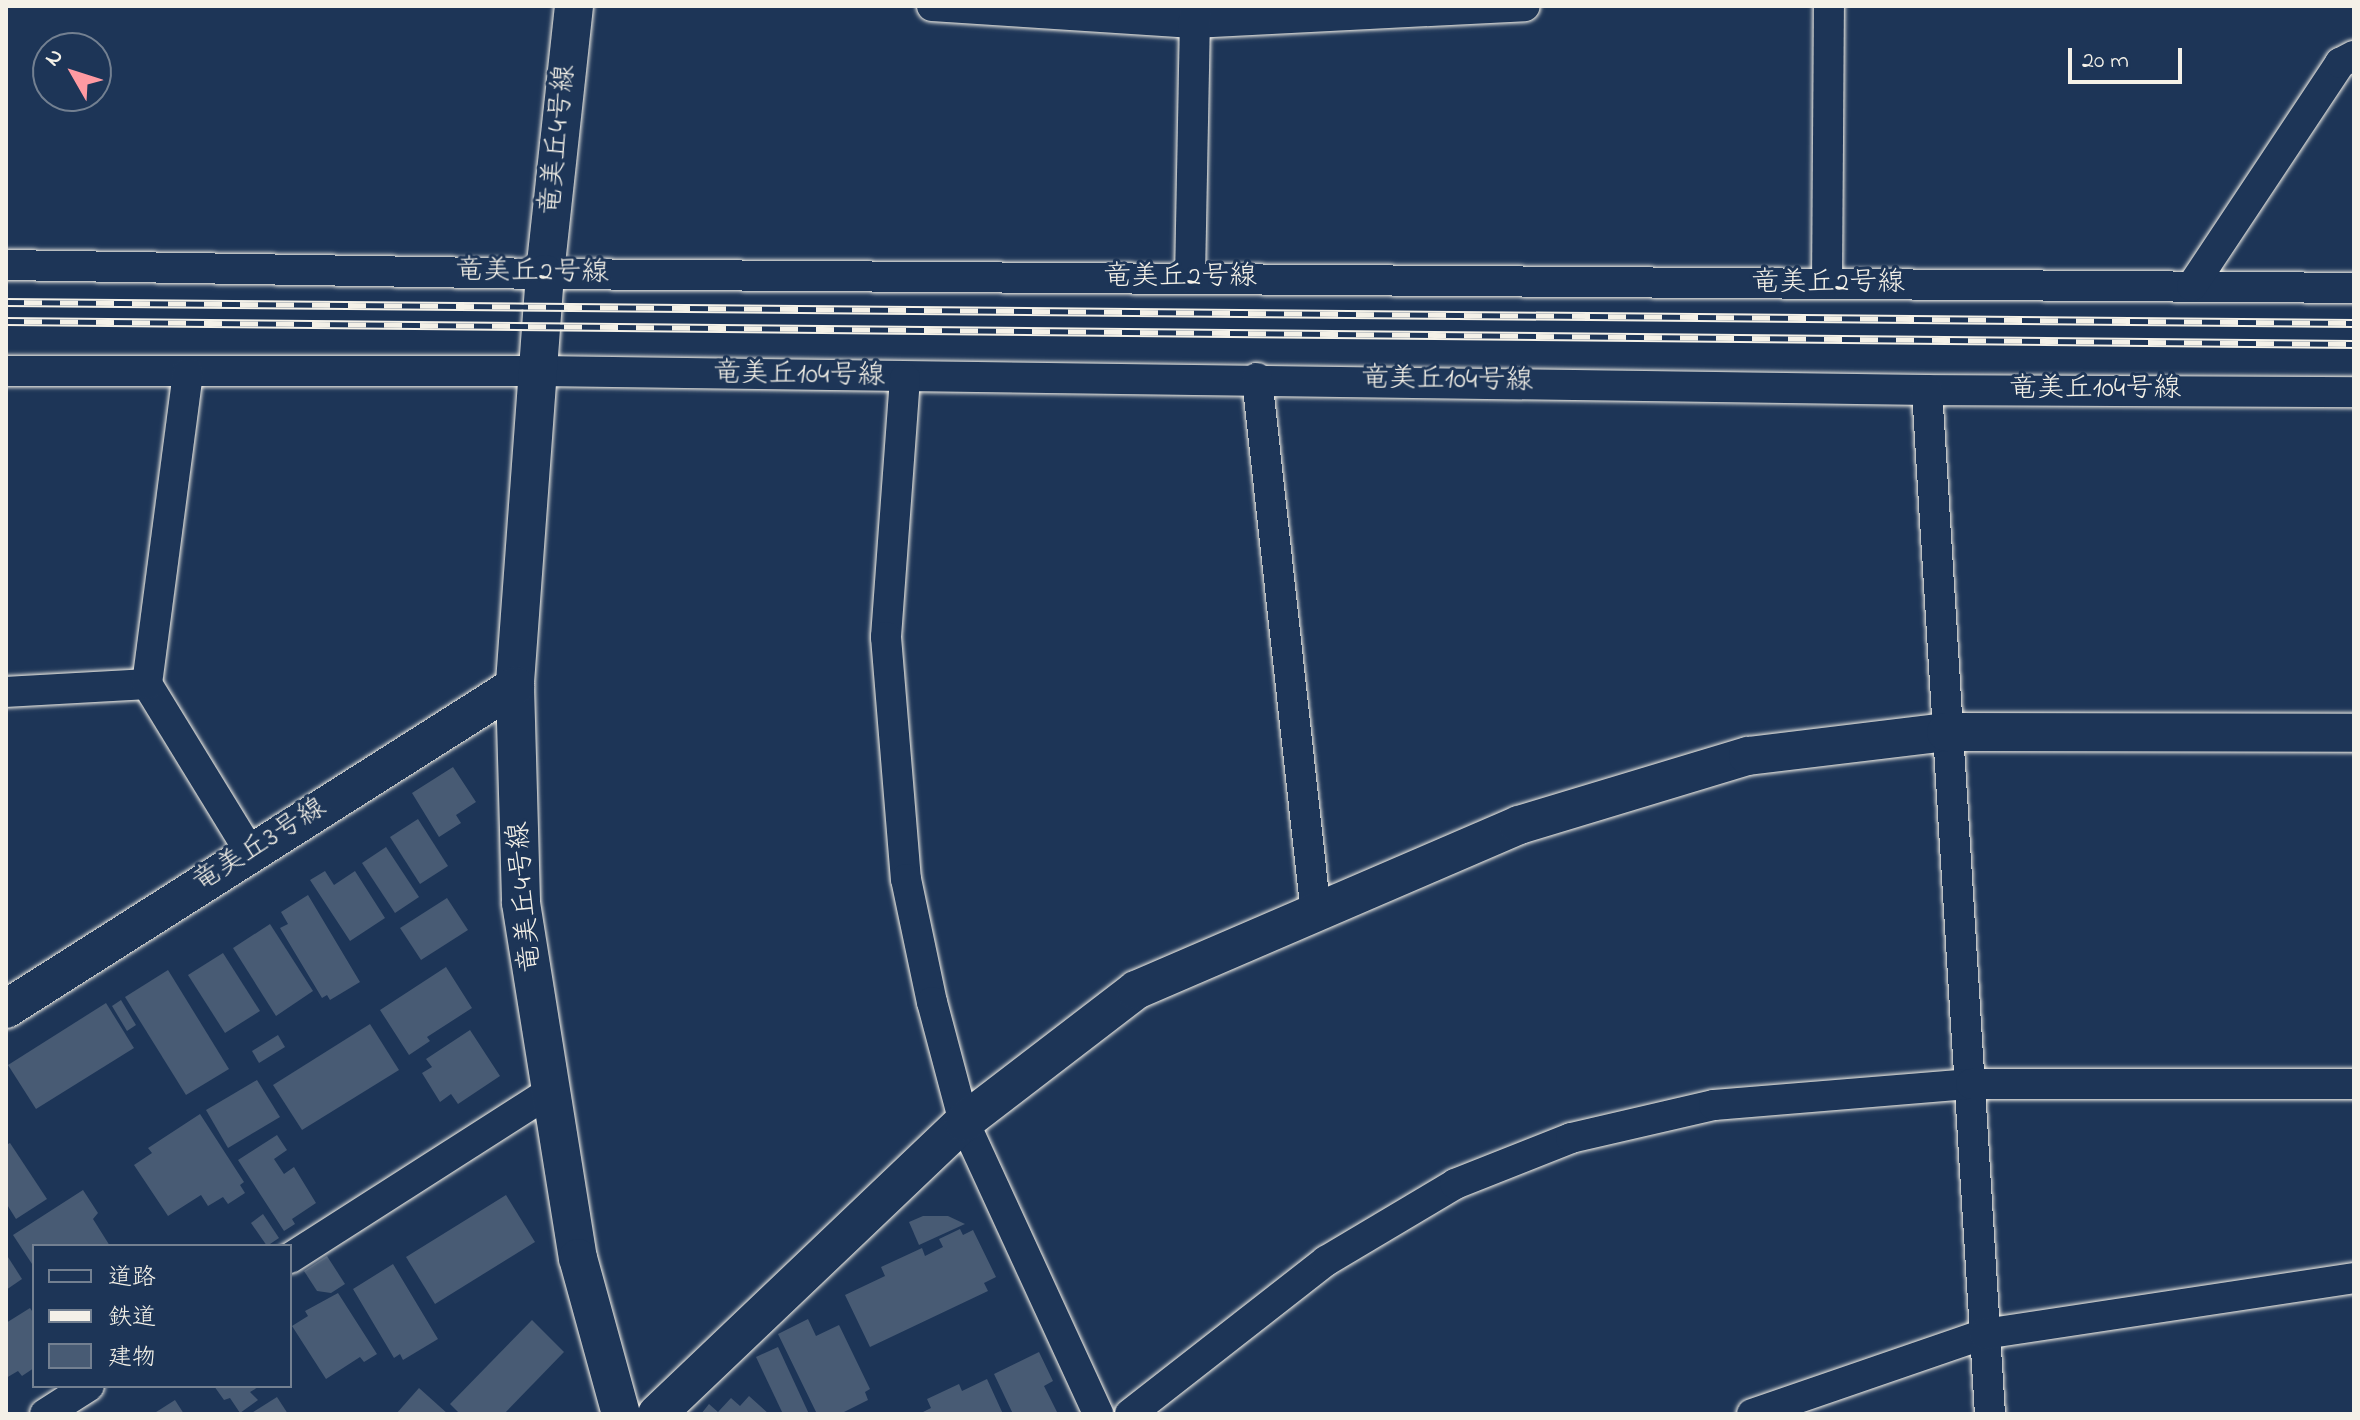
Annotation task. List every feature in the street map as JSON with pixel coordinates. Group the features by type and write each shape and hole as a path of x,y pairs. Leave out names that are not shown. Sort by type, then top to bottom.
{"street":[{"name":"竜美丘4号線","path":"574,6 545,274 515,686 521,903 548,1093 578,1258 621,1414"},
{"path":"932,6 1194,14 1525,6"},
{"path":"1827,284 1829,6"},
{"path":"1190,278 1194,14"},
{"path":"2192,286 2340,63 2354,56"},
{"name":"竜美丘2号線","path":"6,265 545,274 2354,288"},
{"name":"竜美丘104号線","path":"6,371 540,371 905,378 1257,378 1927,390 2354,392"},
{"path":"188,373 147,684 250,852"},
{"path":"905,378 886,637 906,879 932,1002 964,1122 1098,1414"},
{"path":"1257,378 1316,914"},
{"path":"1927,390 1990,1414"},
{"path":"6,692 147,684"},
{"name":"竜美丘3号線","path":"6,1009 515,686"},
{"path":"657,1414 964,1122 1136,990 1519,825 1748,756 1946,732 2354,733"},
{"path":"1130,1414 1326,1261 1455,1184 1571,1138 1714,1105 1971,1084 2354,1084"},
{"path":"292,1257 548,1093"},
{"path":"1752,1414 1984,1334 2354,1278"},
{"path":"45,1414 86,1388"}],"building":[{"path":"453,767 476,802 456,815 461,823 439,837 412,793"},
{"path":"418,819 448,866 420,884 390,837"},
{"path":"386,847 419,897 395,913 362,863"},
{"path":"325,871 334,885 355,871 385,918 350,941 310,880"},
{"path":"308,895 360,982 330,1000 327,995 322,998 280,928 288,924 281,912"},
{"path":"447,898 468,930 421,960 400,928"},
{"path":"270,924 313,991 276,1016 233,948"},
{"path":"223,953 260,1011 225,1033 188,975"},
{"path":"446,967 472,1008 427,1037 430,1041 409,1055 380,1010"},
{"path":"168,970 229,1069 186,1095 125,997"},
{"path":"121,1000 136,1025 127,1031 112,1006"},
{"path":"106,1003 134,1048 36,1109 8,1065"},
{"path":"370,1024 399,1070 302,1130 273,1085"},
{"path":"470,1030 500,1076 458,1104 451,1094 440,1102 422,1073 432,1067 426,1059"},
{"path":"278,1035 285,1047 259,1063 252,1051"},
{"path":"257,1080 280,1117 228,1148 206,1110"},
{"path":"200,1114 244,1182 240,1185 245,1193 228,1204 223,1197 208,1206 201,1195 168,1216 134,1165 152,1153 148,1148"},
{"path":"277,1135 287,1150 274,1159 284,1174 294,1167 316,1203 292,1219 295,1224 284,1231 238,1160"},
{"path":"10,1143 47,1199 16,1219 6,1203 6,1145"},
{"path":"83,1190 98,1213 93,1219 109,1244 32,1244 32,1264 13,1235"},
{"path":"506,1195 535,1242 435,1304 406,1257"},
{"path":"263,1214 279,1238 266,1244 251,1223"},
{"path":"923,1216 948,1216 965,1224 919,1245 909,1222"},
{"path":"960,1229 963,1235 973,1230 996,1277 984,1283 988,1291 870,1347 845,1295 885,1276 881,1267 922,1248 925,1256 943,1247 939,1239"},
{"path":"6,1254 22,1279 6,1290"},
{"path":"327,1256 345,1284 331,1293 317,1291 304,1271"},
{"path":"393,1264 438,1339 403,1360 400,1354 394,1358 353,1289"},
{"path":"338,1293 377,1354 364,1362 360,1357 326,1379 292,1326 308,1316 305,1311"},
{"path":"30,1308 32,1311 32,1369 22,1376 18,1371 6,1378 6,1323"},
{"path":"808,1319 816,1336 839,1325 870,1389 865,1392 868,1400 840,1414 817,1414 778,1334"},
{"path":"532,1320 564,1352 504,1414 460,1414 450,1404"},
{"path":"778,1347 809,1414 783,1414 756,1357"},
{"path":"1039,1352 1053,1381 1044,1386 1058,1414 1013,1414 994,1374"},
{"path":"987,1379 1003,1414 919,1414 931,1408 927,1399 959,1384 962,1391"},
{"path":"215,1388 257,1388 250,1392 258,1400 240,1413 230,1398 224,1400"},
{"path":"419,1388 448,1414 396,1414"},
{"path":"749,1396 769,1414 701,1414 709,1404 718,1412 731,1398 740,1406"},
{"path":"277,1397 288,1414 250,1414"},
{"path":"175,1400 184,1414 153,1414"}],"railway":[{"path":"6,302 2354,323"},
{"path":"6,321 2354,344"}]}
